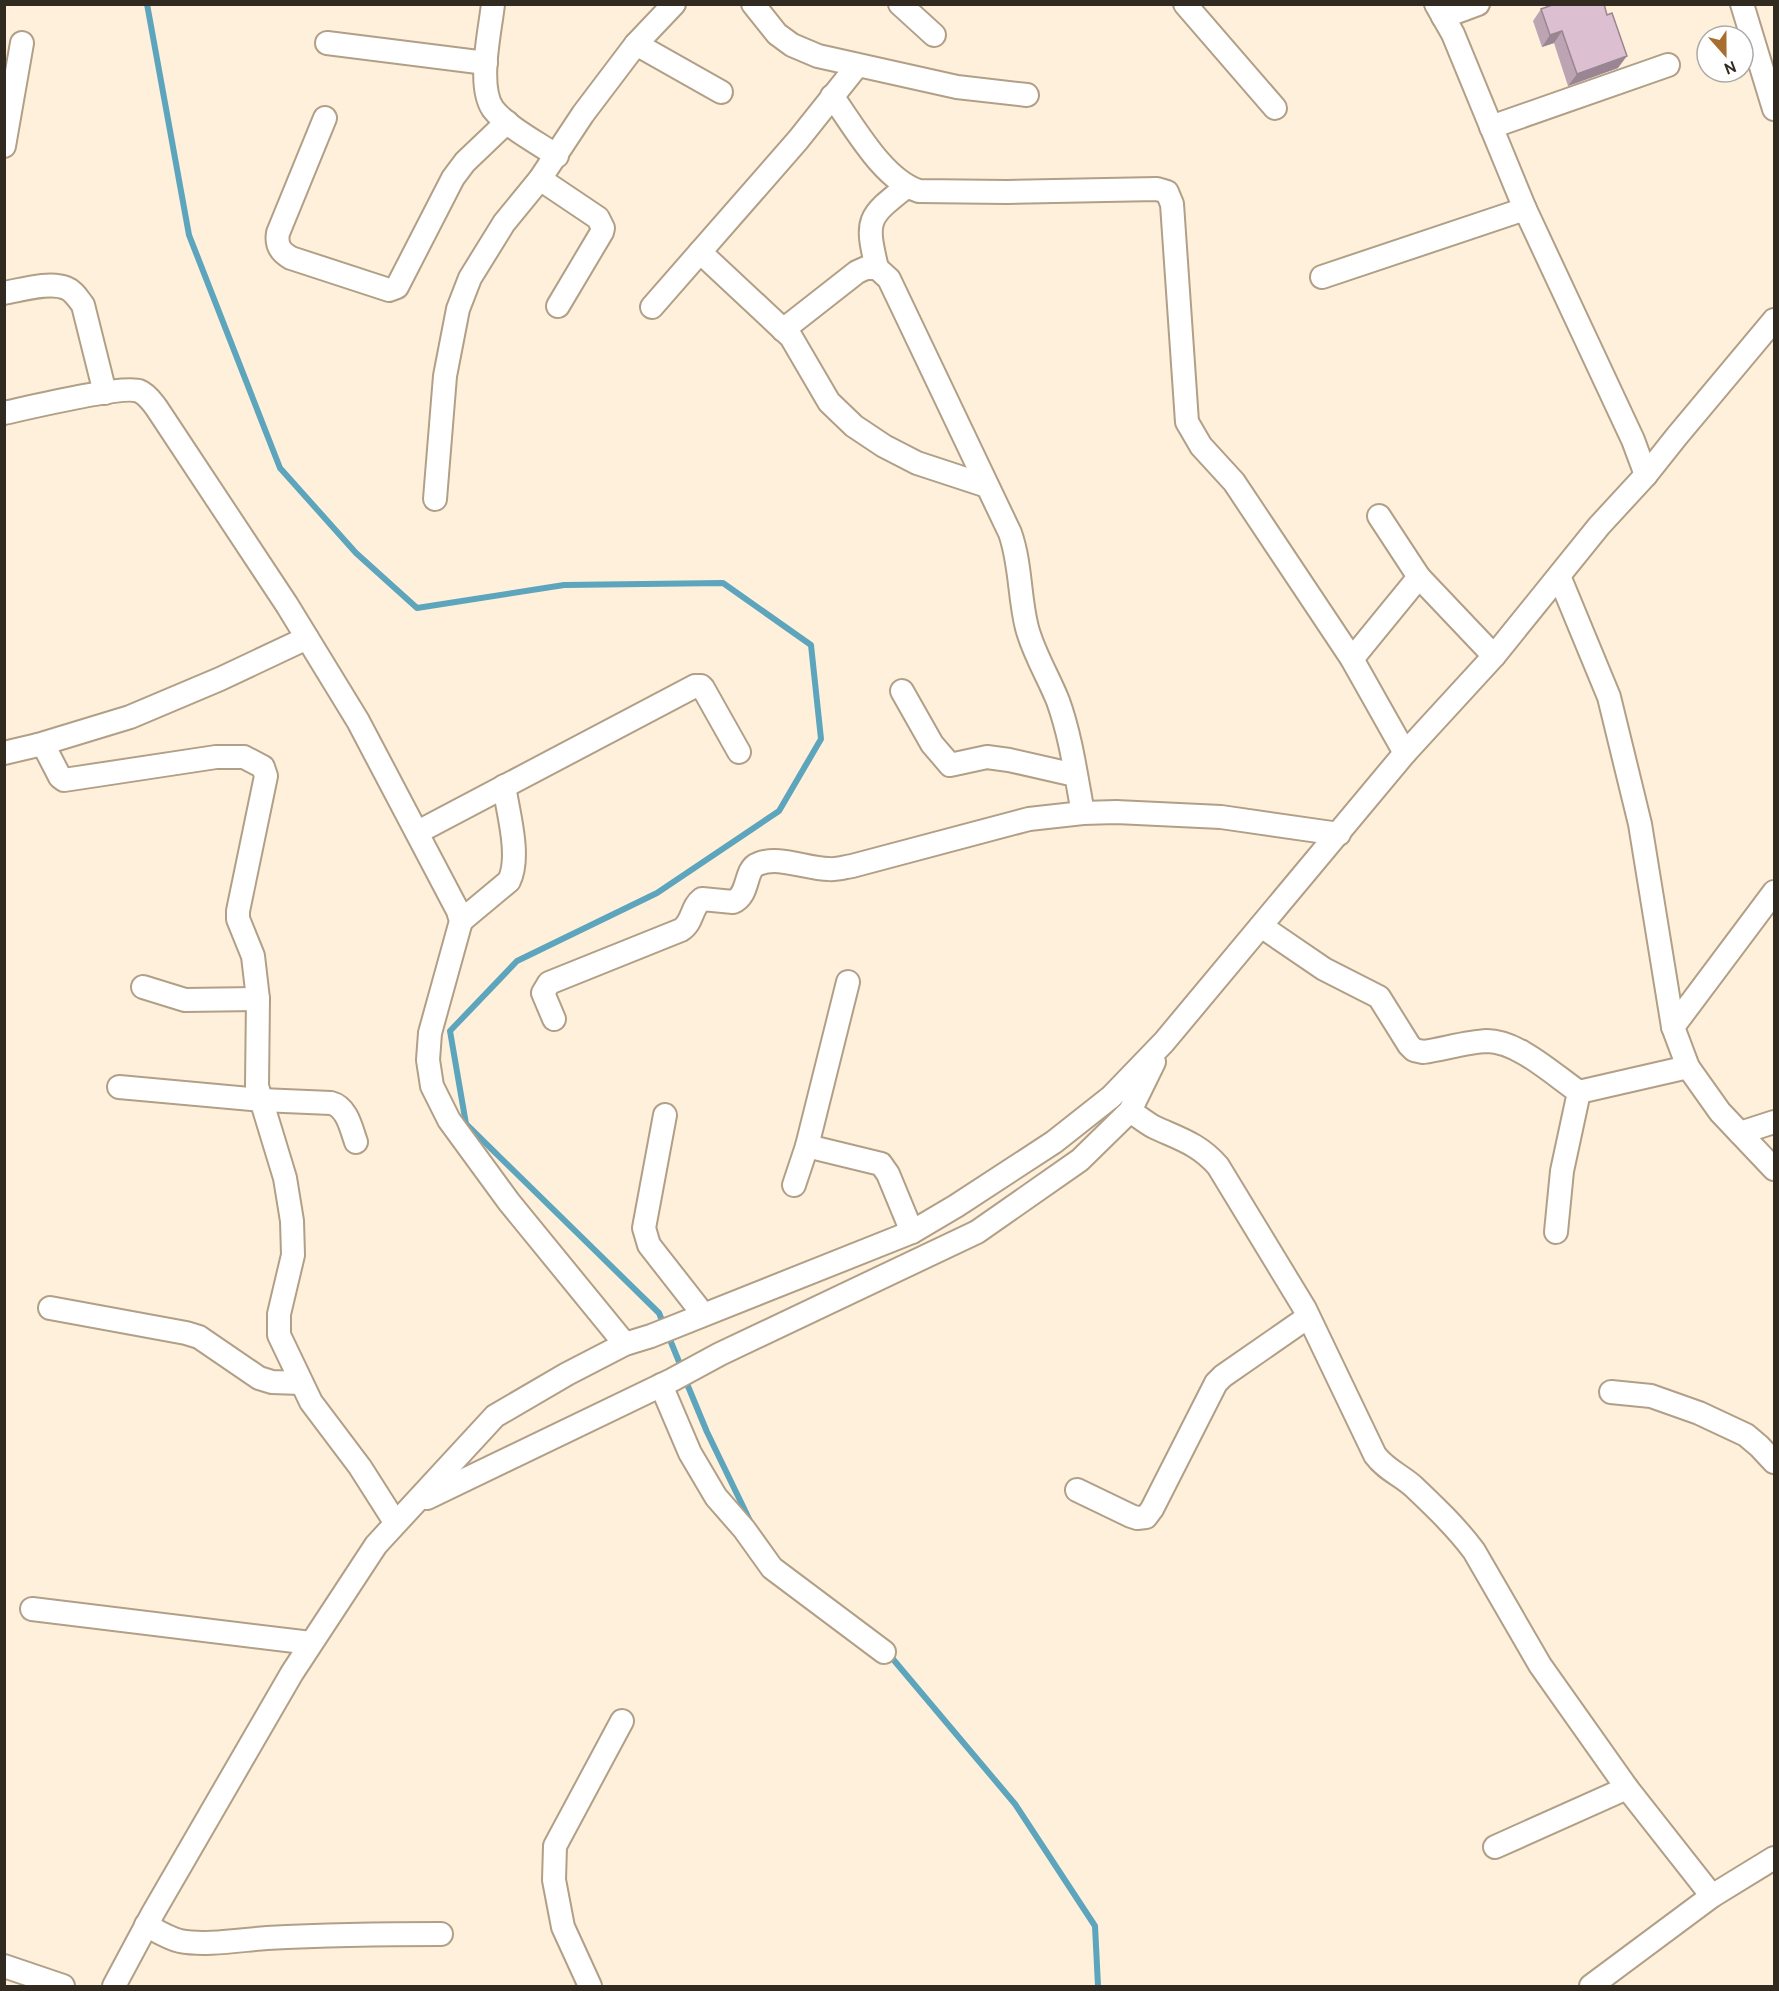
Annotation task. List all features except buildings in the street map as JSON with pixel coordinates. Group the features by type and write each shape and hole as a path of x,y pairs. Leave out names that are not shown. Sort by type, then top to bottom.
{"street":[{"path":"493,4 486,63 487,96 494,110 507,122 557,156"},
{"path":"435,499 445,376 458,309 470,278 483,254 557,156 583,114 636,44 674,4"},
{"path":"753,4 777,34 792,45 818,56 957,87 1027,95"},
{"path":"900,4 934,35"},
{"path":"1185,4 1275,108"},
{"path":"1478,4 1440,11 1453,34 1525,208 1633,440 1646,475"},
{"path":"1742,4 1774,109"},
{"path":"4,146 9,96 22,43"},
{"path":"327,43 486,63"},
{"path":"636,44 721,92"},
{"path":"1491,127 1668,65"},
{"path":"652,307 798,140 857,66"},
{"path":"832,96 884,167 906,187 919,191 1157,189 1167,192 1172,210 1187,422 1201,447 1234,482 1352,659 1405,753"},
{"path":"325,118 278,233 278,246 281,252 291,258 389,290 397,287 453,178 465,162 507,122"},
{"path":"540,179 598,218 603,228 558,306"},
{"path":"906,187 871,220 869,236 876,268 889,279 1010,533 1016,551 1026,625 1065,722 1083,813"},
{"path":"1322,276 1525,208"},
{"path":"700,252 783,330 798,349 829,402 854,426 884,446 917,463 987,486"},
{"path":"783,330 857,272 866,268 876,268"},
{"path":"4,293 55,286 66,288 76,295 83,305 105,393"},
{"path":"114,1986 146,1925 311,1643 355,1574 395,1522 495,1416 567,1374 625,1344 651,1336 912,1232 1054,1142 1111,1097 1164,1042 1405,753 1494,656 1599,526 1646,475 1774,320"},
{"path":"4,413 105,393 133,390 149,398 268,576 358,721 418,832 461,921"},
{"path":"1379,516 1419,577 1494,656"},
{"path":"1559,576 1609,697 1640,824 1673,1027 1688,1067 1720,1112 1774,1169"},
{"path":"1352,659 1419,577"},
{"path":"4,753 130,717 220,679 307,638"},
{"path":"418,832 695,686 703,688 739,752"},
{"path":"902,691 932,744 950,765 987,757 1075,775"},
{"path":"38,745 47,749 60,777 64,780 216,757 244,757 263,767 266,776 245,871 238,919 253,956 258,999 256,1080 285,1178 292,1221 293,1255 279,1314 279,1335 311,1402 360,1467 395,1522"},
{"path":"504,786 514,855 512,874 509,880 461,921 430,1033 428,1060 432,1086 448,1120 509,1202 625,1344"},
{"path":"554,1019 543,993 549,983 681,930 688,924 698,902 702,899 733,902 737,900 741,897 752,867 757,864 772,861 829,870 852,866 1029,819 1083,813 1116,812 1221,817 1339,834"},
{"path":"1673,1027 1774,892"},
{"path":"1261,926 1324,969 1379,997 1414,1050 1423,1052 1489,1041 1502,1044 1517,1049 1579,1092 1688,1067"},
{"path":"795,1185 848,982"},
{"path":"143,987 185,1000 258,999"},
{"path":"414,1504 720,1354 977,1232 1080,1160 1130,1111 1164,1042"},
{"path":"119,1087 338,1105 347,1118 356,1142"},
{"path":"1556,1232 1562,1171 1579,1092"},
{"path":"1130,1111 1152,1126 1190,1142 1213,1161 1308,1317 1375,1455 1392,1473 1412,1485 1465,1539 1540,1665 1627,1788 1712,1896"},
{"path":"665,1115 644,1228 649,1245 694,1318"},
{"path":"1740,1133 1774,1122"},
{"path":"807,1146 881,1164 888,1174 912,1232"},
{"path":"50,1308 186,1333 199,1337 259,1378 272,1382 301,1383"},
{"path":"1077,1490 1131,1516 1146,1517 1216,1383 1308,1317"},
{"path":"666,1382 690,1453 711,1488 772,1568 884,1652"},
{"path":"1611,1392 1651,1396 1699,1413 1746,1435 1774,1462"},
{"path":"32,1610 311,1643"},
{"path":"590,1986 563,1927 554,1880 555,1846 622,1721"},
{"path":"1495,1847 1627,1788"},
{"path":"1591,1986 1712,1896 1774,1858"},
{"path":"146,1925 172,1938 187,1942 350,1934 441,1934"},
{"path":"4,1966 63,1986"}],"waterway":[{"path":"147,4 189,235 280,468 356,553 417,608 564,585 723,583 811,645 821,739 779,811 657,893 517,961 450,1031 466,1124 659,1313 682,1369"},
{"path":"685,1379 707,1432 752,1525"},
{"path":"887,1654 1015,1804 1095,1926 1098,1986"}]}
